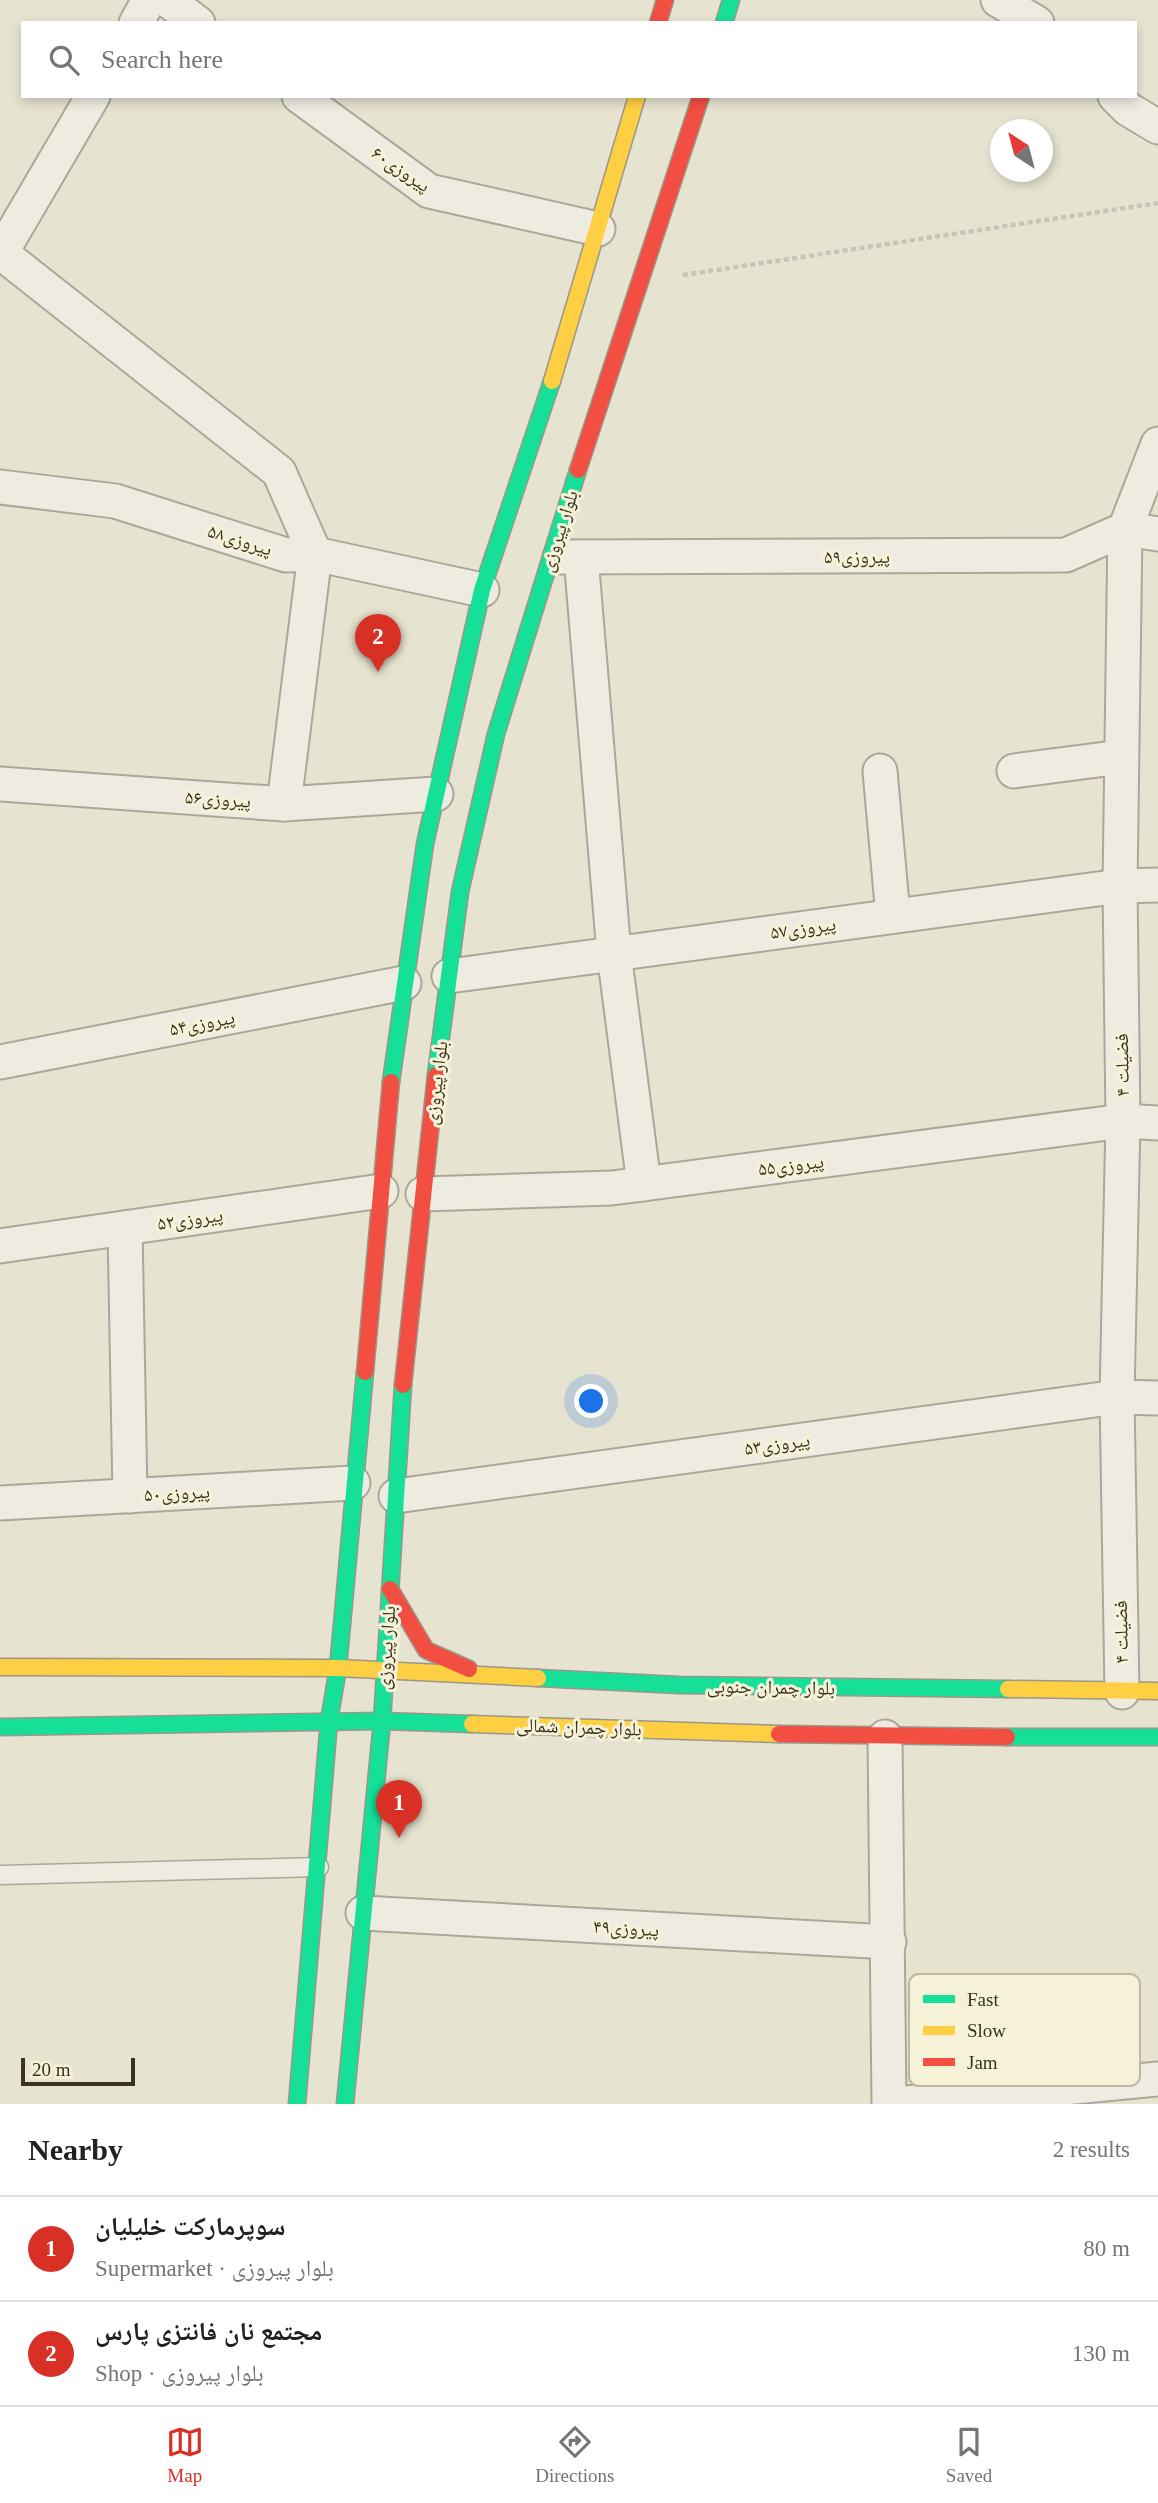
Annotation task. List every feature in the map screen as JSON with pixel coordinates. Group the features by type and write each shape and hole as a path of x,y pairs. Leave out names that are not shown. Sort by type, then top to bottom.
{"street":[{"path":"137,21 149,0"},
{"path":"167,0 195,21"},
{"path":"659,21 665,0"},
{"path":"725,21 731,0"},
{"path":"998,0 1035,21"},
{"path":"1040,21 1047,0"},
{"path":"92,98 1,252 279,472 315,554 284,803"},
{"name":"پیروزی۶۰","path":"302,98 429,191 598,229"},
{"path":"297,2104 319,1867 329,1721 338,1668 381,1191 404,983 425,844 482,590 573,318 636,98"},
{"name":"بلوار پیروزی","path":"345,2104 382,1721 404,1368 460,892 496,734 565,557 640,282 700,98"},
{"path":"1117,98 1128,109 1158,127"},
{"name":"فضیلت ۴","path":"1122,1692 1117,1397 1123,1121 1120,886 1125,529 1158,444"},
{"name":"پیروزی۵۸","path":"0,487 115,501 286,555 315,554 482,590"},
{"path":"1125,529 1158,534"},
{"name":"پیروزی۵۹","path":"565,557 1066,555 1125,529"},
{"path":"565,557 644,1184"},
{"path":"1014,771 1121,757"},
{"path":"880,771 893,916"},
{"name":"پیروزی۵۶","path":"0,784 284,803 436,794"},
{"name":"پیروزی۵۷","path":"449,976 1120,886 1158,885"},
{"name":"پیروزی۵۴","path":"0,1062 404,983"},
{"name":"پیروزی۵۵","path":"423,1194 612,1188 1123,1121 1158,1123"},
{"name":"پیروزی۵۲","path":"0,1246 381,1191"},
{"path":"125,1228 130,1496"},
{"name":"پیروزی۵۳","path":"397,1496 1117,1397 1158,1398"},
{"name":"پیروزی۵۰","path":"0,1503 353,1483"},
{"path":"390,1589 426,1650 484,1676"},
{"path":"0,1667 338,1668 384,1671"},
{"name":"بلوار چمران جنوبی","path":"384,1671 679,1685 1158,1692"},
{"name":"بلوار چمران شمالی","path":"0,1727 382,1721 885,1737 1158,1737"},
{"path":"885,1737 889,2104"},
{"name":"پیروزی۴۹","path":"363,1913 889,1942"},
{"path":"1140,2081 1158,2079"},
{"path":"895,2104 1084,2086"}],"lane":[{"path":"0,1875 319,1867"}],"path":[{"path":"640,282 1158,203"}],"traffic: fast":[{"path":"725,21 731,0"},
{"path":"391,1082 425,844 482,590 552,381"},
{"path":"436,1075 460,892 496,734 578,470"},
{"path":"297,2104 329,1721 338,1668 365,1372"},
{"path":"345,2104 382,1721 403,1385"},
{"path":"538,1678 679,1685 1008,1689"},
{"path":"0,1727 382,1721 472,1724"},
{"path":"1007,1737 1158,1737"}],"traffic: slow":[{"path":"552,381 636,98"},
{"path":"0,1667 338,1668 538,1678"},
{"path":"1008,1689 1158,1691"},
{"path":"472,1724 779,1734"}],"traffic: jam":[{"path":"659,21 665,0"},
{"path":"578,470 700,98"},
{"path":"403,1385 436,1075"},
{"path":"365,1372 391,1082"},
{"path":"390,1589 426,1650 469,1669"},
{"path":"779,1734 1007,1737"}],"place":[{"name":"مجتمع نان فانتزی پارس","path":"378,672"},
{"name":"سوپرمارکت خلیلیان","path":"399,1838"}]}
